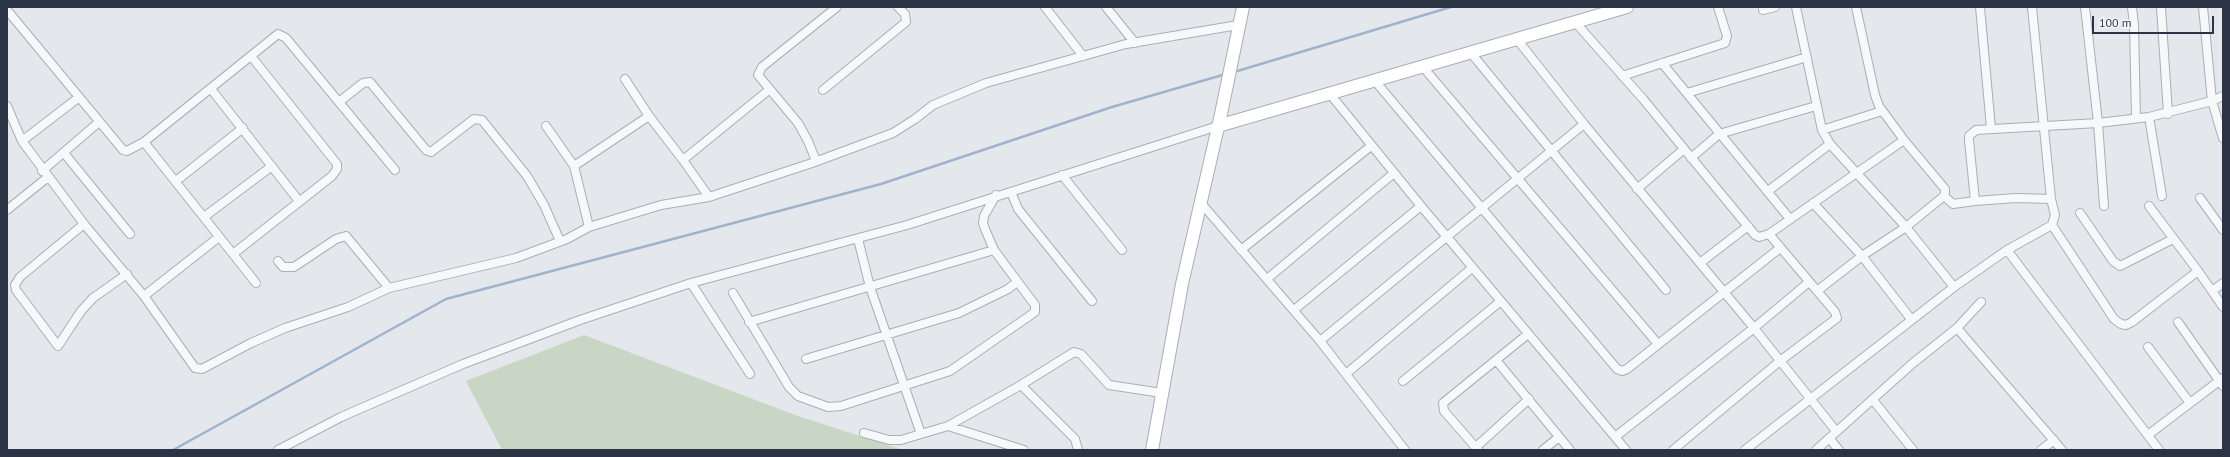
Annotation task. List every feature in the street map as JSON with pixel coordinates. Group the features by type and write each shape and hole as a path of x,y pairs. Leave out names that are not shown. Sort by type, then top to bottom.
{"main road":[{"path":"1152,450 1182,284 1221,114 1237,30 1243,7"},
{"path":"1218,126 1423,68 1516,38 1627,7"}],"street":[{"path":"816,161 808,141 798,123 760,78 759,71 837,7"},
{"path":"823,90 906,22 904,14 898,7"},
{"path":"1045,7 1083,56"},
{"path":"1106,7 1135,43"},
{"path":"1622,76 1725,43 1727,36 1718,7"},
{"path":"1763,10 1775,7"},
{"path":"1796,7 1822,130 1830,144 1856,174 1906,226 1954,286"},
{"path":"1817,292 1862,256 1906,226 1944,196 1945,189 1882,111 1875,95 1856,7"},
{"path":"1980,7 1991,128"},
{"path":"1745,450 1954,286 2007,250 2052,225 2055,215 2051,199 2032,7"},
{"path":"2085,7 2098,123 2104,206"},
{"path":"2132,7 2134,25 2136,118"},
{"path":"2161,7 2168,114"},
{"path":"2203,7 2212,101 2223,138"},
{"path":"8,12 78,98 123,150 127,151 144,142 278,34 283,36 395,170"},
{"path":"1575,22 1748,226 1759,237 1769,234 1904,140"},
{"path":"7,106 22,141 45,174 84,224 127,274 195,368 202,369 285,328 348,307 389,288 516,258 560,241 588,227 661,205 709,197 893,133 937,103 986,83 1135,43 1237,30"},
{"path":"1516,38 1584,124 1754,328 1836,431"},
{"path":"1471,53 1666,290"},
{"path":"233,254 332,176 337,169 337,164 252,56"},
{"path":"1687,94 1807,57"},
{"path":"1662,63 1790,219"},
{"path":"1423,68 1658,344"},
{"path":"625,79 649,116 709,197"},
{"path":"1375,81 1617,369 1622,371 1627,369 1780,248"},
{"path":"339,102 363,82 370,82 426,150 431,152 474,119 482,120 527,176 544,206 560,241"},
{"path":"211,89 299,201"},
{"path":"683,160 770,89"},
{"path":"1330,94 1472,268 1626,450"},
{"path":"1975,201 1969,136 1976,130 2098,123 2149,117 2168,114 2212,101 2223,96"},
{"path":"22,141 78,98"},
{"path":"1691,158 1719,134 1816,106"},
{"path":"1822,130 1882,111"},
{"path":"574,166 649,116"},
{"path":"2149,117 2162,196"},
{"path":"7,210 45,174 64,153 99,122"},
{"path":"1320,340 1584,124"},
{"path":"546,126 574,166 588,227"},
{"path":"278,450 341,417 463,364 580,320 692,283 858,239 1218,126"},
{"path":"176,181 243,128"},
{"path":"144,142 256,283"},
{"path":"1768,191 1830,144"},
{"path":"1241,250 1371,146"},
{"path":"1637,189 1684,149"},
{"path":"64,153 130,234"},
{"path":"204,217 272,166"},
{"path":"1267,279 1394,173"},
{"path":"1062,175 1122,250"},
{"path":"1011,192 1018,209 1092,301"},
{"path":"733,293 789,387 798,396 828,407 833,407 950,371 1033,314 1035,305 994,250 983,223 987,209 996,195"},
{"path":"1944,196 1954,204 2016,198 2051,199"},
{"path":"2200,198 2223,230"},
{"path":"1200,203 1320,340 1405,450"},
{"path":"1813,203 1862,256 1911,319"},
{"path":"1294,310 1421,206"},
{"path":"2149,206 2223,307"},
{"path":"2080,213 2113,261 2120,266 2173,239"},
{"path":"84,224 20,277 15,284 16,290 58,346 81,311 93,298 127,274"},
{"path":"2052,225 2114,319 2121,324 2126,325 2132,322 2198,271"},
{"path":"1700,263 1748,226"},
{"path":"1673,450 1780,361 1837,318 1835,312 1769,234"},
{"path":"278,261 283,267 294,267 336,239 346,236 389,288"},
{"path":"144,296 219,237"},
{"path":"858,239 870,287 888,335 921,434"},
{"path":"750,322 994,250"},
{"path":"2007,250 2159,450"},
{"path":"1347,373 1472,268"},
{"path":"806,359 959,313 1008,289 1017,282"},
{"path":"1615,437 1754,328 1809,282"},
{"path":"692,283 750,374"},
{"path":"2212,291 2223,283"},
{"path":"1403,381 1501,301"},
{"path":"1816,450 1913,363 1957,328 1981,302"},
{"path":"2148,435 2190,403 2222,382 2178,322"},
{"path":"1957,328 2062,450"},
{"path":"1528,334 1443,403 1444,411 1477,449 1529,399"},
{"path":"2148,347 2190,403"},
{"path":"864,433 889,440 902,440 948,426 1021,385 1072,353 1078,352 1109,385 1162,393"},
{"path":"1496,360 1570,450"},
{"path":"1021,385 1075,439 1078,450"},
{"path":"1873,400 1913,450"},
{"path":"948,426 1024,450"},
{"path":"1543,450 1559,437"},
{"path":"1829,438 1839,450"},
{"path":"2041,450 2054,440"}],"green space":[{"path":"584,335 795,415 903,450 502,450 466,381"}],"waterway":[{"path":"1234,72 1451,7"},
{"path":"173,450 446,299 881,184 1112,107 1226,74"}]}
